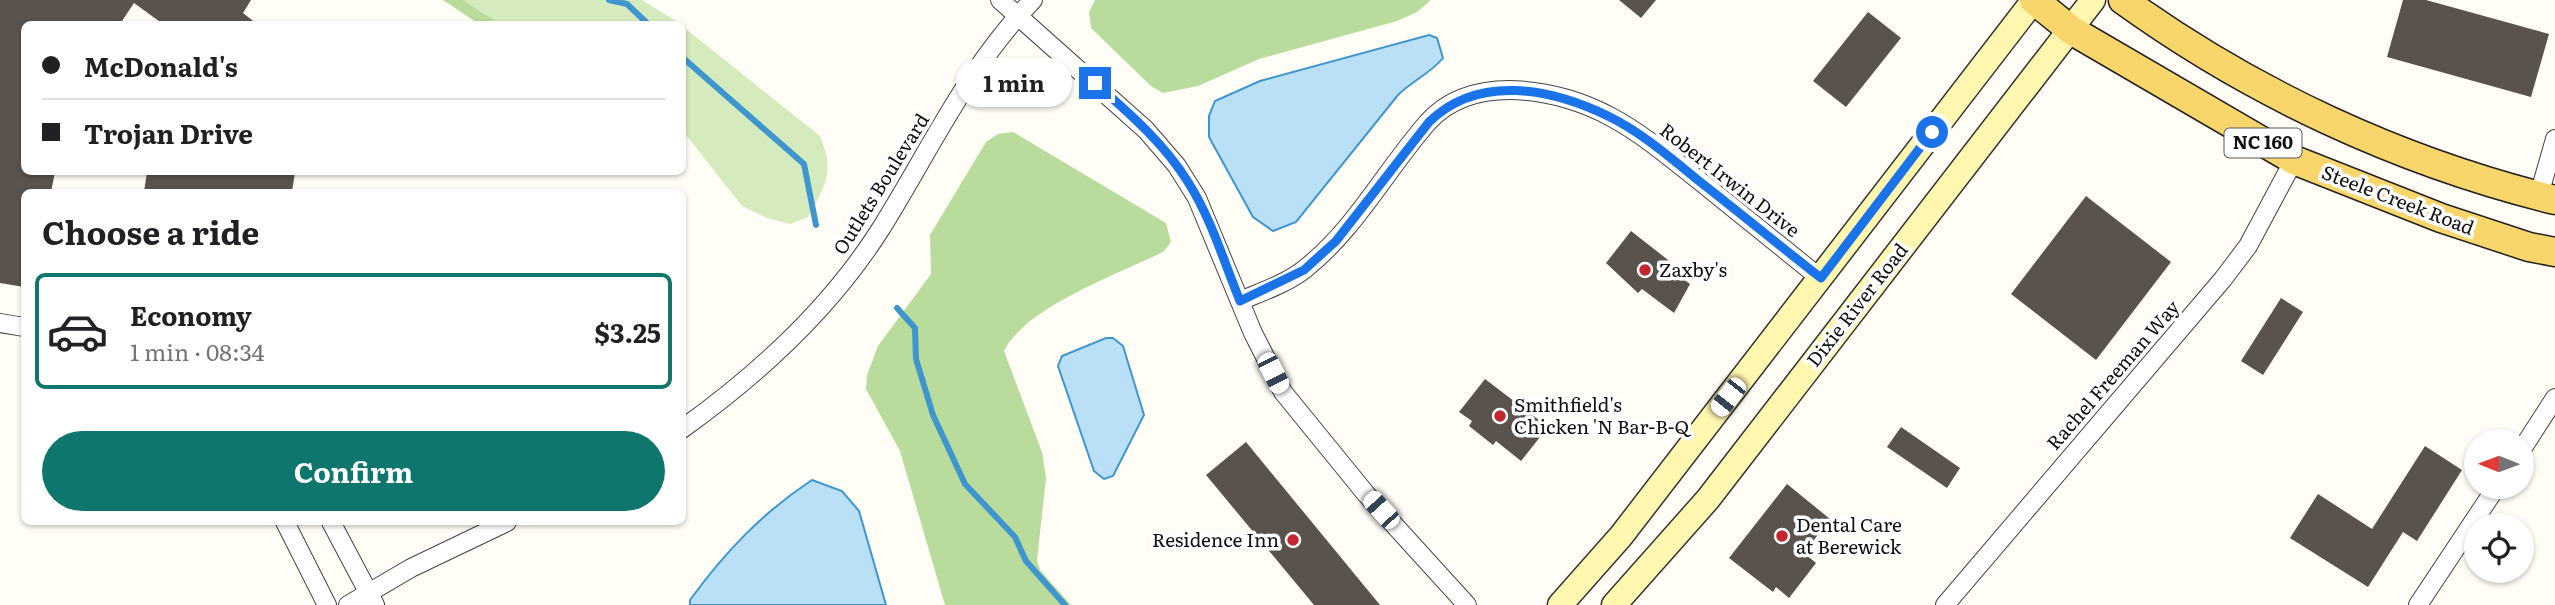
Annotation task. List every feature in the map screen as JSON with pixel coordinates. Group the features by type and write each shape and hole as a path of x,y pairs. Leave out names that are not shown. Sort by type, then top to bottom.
{"main road":[{"name":"Steele Creek Road","path":"2034,0 2071,30 2294,160 2441,218 2529,247 2555,251"},
{"name":"NC 160","path":"2123,0 2177,39 2285,100 2343,127 2451,169 2547,198"}],"street":[{"path":"1000,0 1126,111 1177,166 1197,198 1240,301 1283,392 1366,494 1467,605"},
{"name":"Outlets Boulevard","path":"686,426 766,364 839,285 879,231 970,80 1033,0"},
{"path":"1560,605 1621,536 2034,0"},
{"name":"Dixie River Road","path":"1614,605 1708,499 2093,0"},
{"name":"Robert Irwin Drive","path":"1240,301 1304,270 1336,241 1429,122 1458,99 1488,90 1506,89 1553,98 1609,116 1660,149 1821,278"},
{"path":"2547,198 2555,139"},
{"name":"Rachel Freeman Way","path":"1945,605 2223,279 2248,246 2294,160"},
{"path":"0,323 21,326"},
{"path":"2534,430 2555,398"},
{"path":"2418,605 2488,499"},
{"path":"287,525 327,605"},
{"path":"333,525 371,599"},
{"path":"348,605 371,599 502,525"}],"green space":[{"path":"443,0 463,0 495,21 474,21"},
{"path":"463,0 642,0 676,21 495,21"},
{"path":"1095,0 1431,0 1417,12 1397,21 1259,59 1198,86 1163,93 1151,86 1091,28 1089,12"},
{"path":"686,29 820,136 825,149 828,169 824,187 808,217 790,224 767,218 742,206 686,135"},
{"path":"1013,132 1166,223 1171,242 1163,252 1052,306 1015,335 1004,351 1042,452 1046,478 1037,560 1040,570 1071,605 945,605 900,451 866,389 867,375 878,346 931,274 930,235 986,142 998,134"}],"water":[{"path":"1429,35 1437,38 1443,58 1398,95 1296,222 1273,231 1253,217 1209,137 1209,116 1215,101 1260,81"},
{"path":"1106,338 1113,338 1123,346 1144,415 1113,476 1104,479 1094,471 1058,366 1062,356"},
{"path":"812,480 842,491 859,511 886,605 690,605 690,600 703,582 745,534"}],"building":[{"path":"0,0 251,0 243,13 253,21 159,21 134,3 122,21 21,21 21,175 54,175 52,189 21,189 21,286 0,283"},
{"path":"1619,0 1656,0 1641,18"},
{"path":"2403,0 2426,0 2549,34 2531,97 2387,57"},
{"path":"1868,12 1901,38 1846,107 1813,81"},
{"path":"147,175 295,175 292,189 144,189"},
{"path":"2086,196 2171,262 2096,360 2011,294"},
{"name":"Zaxby's","path":"1631,231 1677,267 1675,273 1690,284 1674,313 1642,289 1638,293 1606,263"},
{"path":"2281,298 2303,312 2263,375 2241,361"},
{"name":"Smithfield's Chicken 'N Bar-B-Q","path":"1485,379 1548,427 1521,461 1496,441 1493,445 1469,426 1472,421 1459,412"},
{"path":"1901,427 1960,468 1947,488 1887,447"},
{"name":"Residence Inn","path":"1246,442 1380,605 1314,605 1206,475"},
{"path":"2425,446 2462,470 2417,541 2403,532 2368,587 2290,538 2318,494 2372,529"},
{"name":"Dental Care at Berewick","path":"1787,484 1830,519 1804,553 1816,563 1789,598 1776,587 1773,592 1729,558"}],"waterway":[{"path":"609,0 627,4 645,21"},
{"path":"686,61 804,164 816,225"},
{"path":"897,308 915,328 916,359 933,415 965,484 1015,537 1026,561 1065,605"}],"place":[{"name":"Zaxby's","path":"1645,270"},
{"name":"Smithfield's Chicken 'N Bar-B-Q","path":"1500,416"},
{"name":"Dental Care at Berewick","path":"1782,536"},
{"name":"Residence Inn","path":"1293,540"}],"route":[{"path":"1095,83 1146,130 1187,181 1207,219 1240,301 1304,270 1336,241 1429,122 1442,109 1473,93 1506,89 1525,92 1583,105 1609,116 1660,149 1821,278 1932,132"}]}
